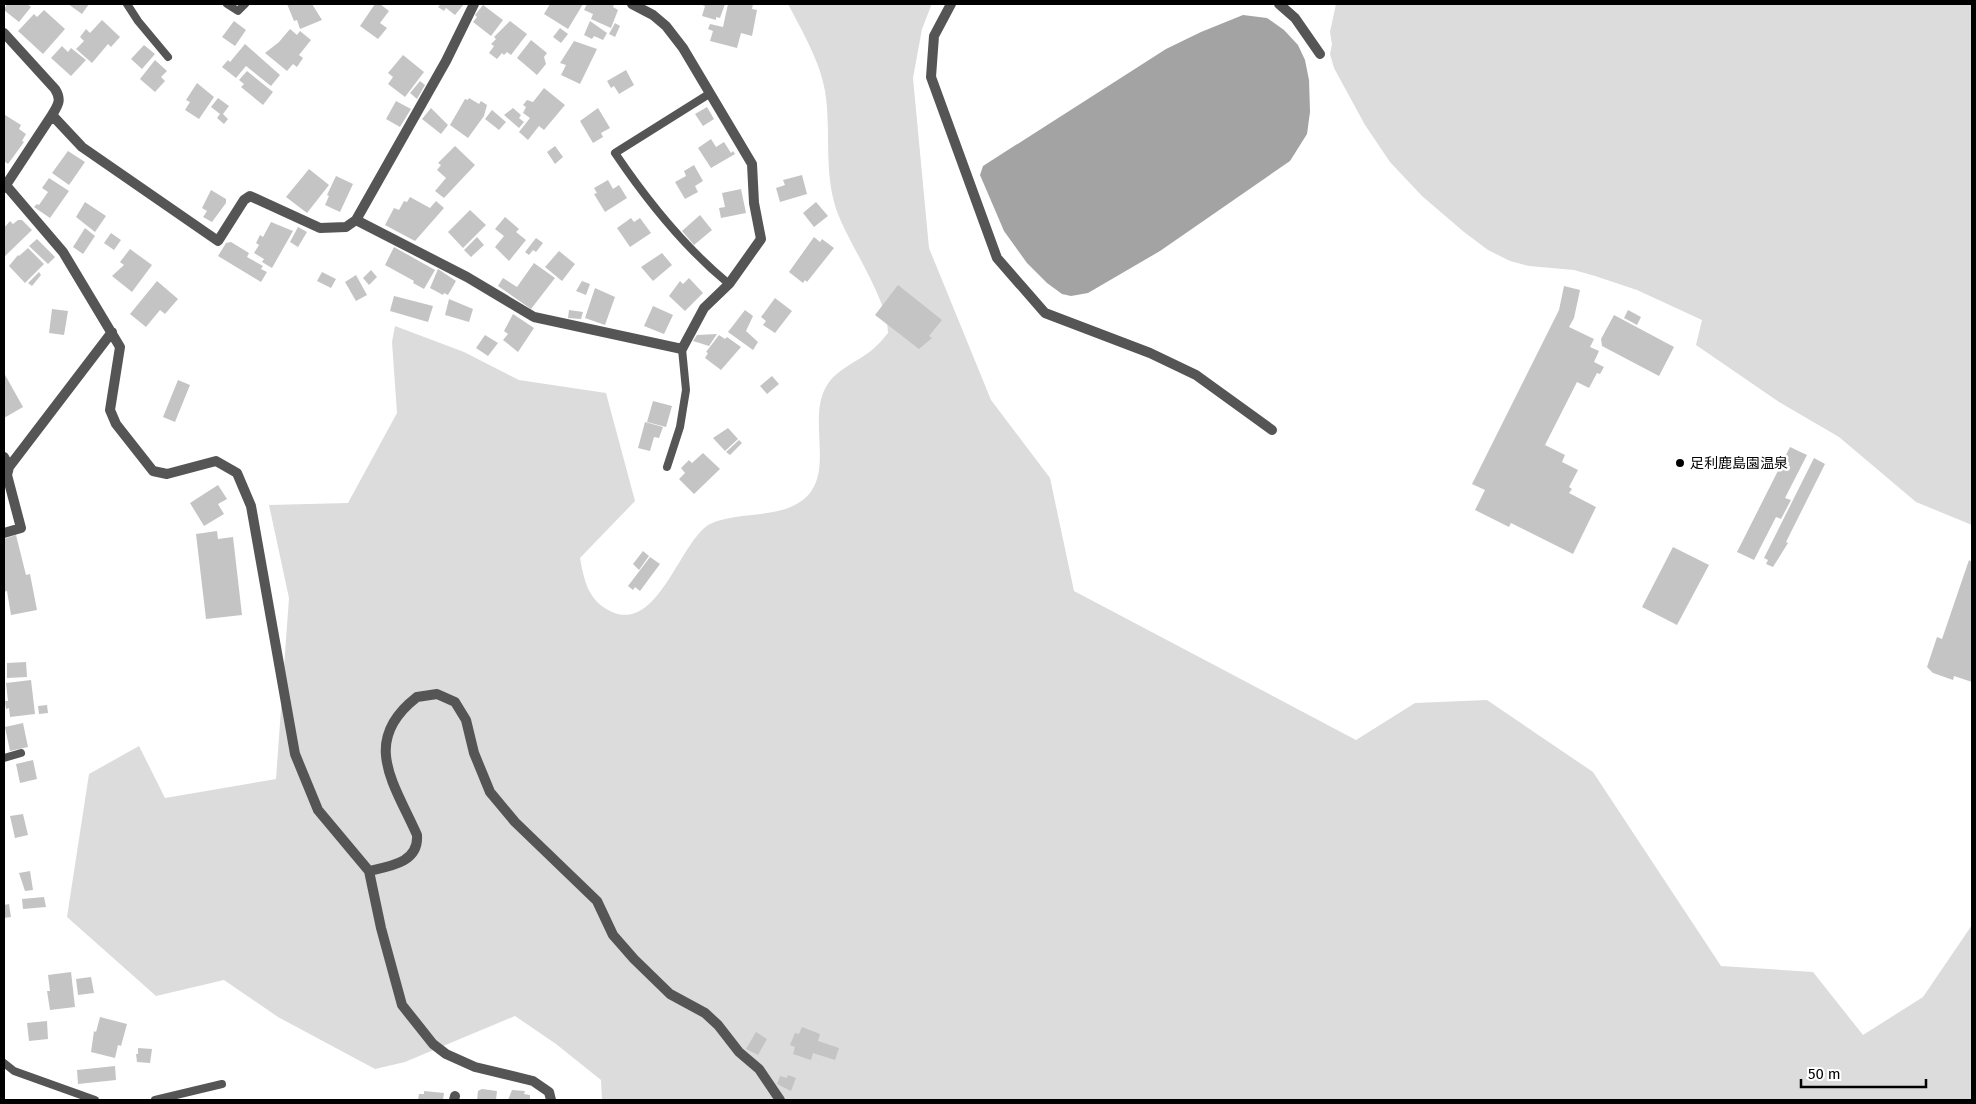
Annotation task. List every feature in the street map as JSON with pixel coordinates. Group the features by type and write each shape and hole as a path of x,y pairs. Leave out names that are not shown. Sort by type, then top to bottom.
{"street":[{"path":"52,114 82,147 218,241 244,200 250,196 320,228 346,227 356,220 446,61 474,4"},
{"path":"356,220 467,277 534,317 682,349 704,308 729,284 761,239 752,164 709,94 684,48 666,26 653,15 632,4"},
{"path":"951,4 934,36 931,77 997,258 1044,313 1150,353 1196,374 1272,430"},
{"path":"1279,4 1295,18 1320,54"},
{"path":"4,33 59,96 59,104 4,186 63,252 120,346 110,410 116,424 153,471 167,474 216,461 237,473 251,506 295,754 318,810 369,871 381,928 402,1005 420,1028 446,1054 475,1067 533,1081 549,1092 551,1100"},
{"path":"4,533 21,528 7,475 7,462 112,332"},
{"path":"369,871 386,867 411,857 418,846 418,834 386,764 384,746 392,726 417,697 437,694 446,697 456,702 466,720 474,753 490,792 515,822 597,901 613,935 634,959 670,994 705,1013 718,1025 739,1052 759,1069 780,1100"}],"lane":[{"path":"127,4 138,21 168,57"},
{"path":"227,4 238,11 245,4"},
{"path":"709,94 615,153 647,200 700,260 729,284"},
{"path":"667,467 680,427 686,390 682,349"},
{"path":"4,758 21,753"},
{"path":"4,1063 14,1070 95,1100"},
{"path":"155,1100 222,1084"}],"shaded area":[{"path":"788,4 930,4 931,6 922,29 913,78 929,248 991,400 1050,478 1074,591 1356,740 1415,703 1487,700 1593,772 1721,966 1813,972 1863,1035 1923,997 1972,925 1972,1100 602,1100 601,1080 556,1044 515,1016 405,1062 375,1069 278,1017 224,980 156,996 67,917 89,774 139,746 165,798 276,779 289,598 269,505 348,503 397,413 392,342 395,326 464,352 519,380 606,393 635,501 580,558 588,589 597,601 610,611 627,615 642,610 655,598 667,582 699,533 710,524 736,517 778,511 791,507 803,500 812,490 817,479 819,467 819,412 821,399 826,387 835,376 872,350 888,333 882,306 876,291 834,203 829,171 827,107 823,80 810,46"},
{"path":"1336,4 1972,4 1972,525 1916,502 1839,437 1779,402 1696,345 1702,320 1637,290 1595,276 1574,270 1529,266 1510,261 1488,250 1464,232 1422,196 1390,162 1365,125 1334,68 1330,54 1332,44 1330,32"},
{"path":"1243,15 1267,18 1284,30 1298,45 1305,60 1309,80 1310,112 1307,134 1290,161 1160,251 1088,293 1071,296 1062,294 1047,283 1027,263 1004,231 980,175 983,166 1166,49"}],"building":[{"path":"7,4 27,4 31,7 19,22 4,10"},
{"path":"68,4 89,4 82,14"},
{"path":"287,4 312,4 322,20 300,29 297,20 294,21"},
{"path":"375,4 380,4 389,11 380,23 387,28 378,39 360,26"},
{"path":"441,4 464,4 455,15 446,8 444,11 438,7"},
{"path":"550,4 583,4 568,29 544,14"},
{"path":"587,4 614,4 613,7 618,10 611,28 591,19 593,14 584,10"},
{"path":"699,4 725,4 720,18 716,17 716,20 702,16 705,6"},
{"path":"728,4 753,4 752,9 757,10 752,36 741,33 737,48 710,41 713,31 708,29 710,24 723,27"},
{"path":"483,5 503,20 491,36 473,22 477,17 475,15"},
{"path":"44,10 65,29 43,54 18,31 34,14 37,17"},
{"path":"102,20 120,37 111,47 108,44 92,63 76,49 84,41 80,37 86,29 90,33"},
{"path":"234,21 246,30 235,46 222,37"},
{"path":"510,21 527,34 511,55 507,52 504,55 502,53 497,59 489,53 494,46 491,44 496,39 494,37"},
{"path":"590,21 607,33 603,40 594,36 592,39 584,35"},
{"path":"615,23 620,26 615,37 609,34"},
{"path":"560,28 568,34 561,43 553,37"},
{"path":"290,29 297,35 300,31 311,40 299,55 303,58 297,67 293,64 287,71 265,53 279,42"},
{"path":"531,40 547,53 544,57 546,64 537,75 517,58"},
{"path":"574,41 597,49 580,84 561,75 566,65 560,63"},
{"path":"245,44 280,75 271,86 246,66 236,78 222,67 228,60 230,62"},
{"path":"144,45 155,54 142,69 131,59"},
{"path":"62,46 68,52 71,48 86,60 71,76 51,58"},
{"path":"403,55 424,72 405,97 388,84 393,77 388,73"},
{"path":"155,60 167,71 161,77 165,81 155,92 140,79"},
{"path":"626,70 634,85 619,94 614,86 611,88 607,81"},
{"path":"247,71 273,92 263,105 241,87 244,84 239,80"},
{"path":"420,81 425,85 417,99 410,93"},
{"path":"197,83 214,97 199,119 185,110 190,102 186,100"},
{"path":"544,88 565,105 544,130 539,126 528,140 519,132 530,118 523,113 526,107 523,105 527,100 533,102"},
{"path":"218,98 229,106 223,114 228,119 224,124 217,118 220,114 211,107"},
{"path":"469,98 479,104 481,101 487,105 484,116 468,138 450,125 465,99 468,100"},
{"path":"396,101 411,109 400,127 386,119"},
{"path":"707,107 714,119 703,126 695,114"},
{"path":"431,108 448,125 441,134 422,119"},
{"path":"513,108 521,115 519,118 524,122 519,128 504,115"},
{"path":"598,108 610,128 601,133 603,137 593,143 580,121"},
{"path":"492,110 506,122 499,130 485,119"},
{"path":"5,115 21,125 19,129 26,134 22,141 24,142 8,164 4,161"},
{"path":"711,139 716,147 724,142 731,153 733,151 735,154 711,168 698,148"},
{"path":"455,146 475,165 444,198 435,191 446,178 437,170 441,165 438,163"},
{"path":"555,146 563,157 555,164 547,152"},
{"path":"68,151 85,162 69,185 52,173"},
{"path":"694,165 703,181 695,186 698,192 685,199 675,182 686,176 684,171"},
{"path":"309,169 329,185 307,213 286,197"},
{"path":"802,175 807,194 780,202 776,188 785,185 783,180"},
{"path":"336,176 353,184 340,212 325,205 329,196 327,195"},
{"path":"49,178 69,191 50,218 34,207 37,204 39,205 48,192 42,188"},
{"path":"608,180 613,189 619,185 627,198 605,212 594,194 597,193 594,188"},
{"path":"741,189 746,213 721,218 719,208 725,207 722,193"},
{"path":"211,190 226,199 226,203 212,222 203,217 207,211 202,208"},
{"path":"410,197 430,208 436,201 444,208 415,241 385,225 394,208 399,210 404,201 407,202"},
{"path":"85,202 106,216 95,232 76,217"},
{"path":"816,202 828,216 814,227 803,213"},
{"path":"470,210 486,225 463,248 448,232"},
{"path":"700,215 712,230 694,245 682,231"},
{"path":"505,217 519,229 516,232 526,240 509,261 495,247 504,236 495,229"},
{"path":"631,218 634,222 640,218 651,233 630,247 617,228"},
{"path":"18,220 22,220 32,230 4,257 4,228 10,221 13,224"},
{"path":"271,222 293,231 272,268 262,262 264,259 254,253 259,245 256,243 260,235 263,237"},
{"path":"298,227 307,232 298,247 290,242"},
{"path":"85,228 95,236 83,254 73,247"},
{"path":"111,233 121,240 114,250 104,243"},
{"path":"477,237 484,245 471,257 464,250"},
{"path":"814,237 820,242 822,239 834,248 807,282 805,280 803,283 789,272"},
{"path":"536,238 543,243 536,252 533,250 529,255 525,252"},
{"path":"37,239 55,257 48,264 29,246"},
{"path":"231,242 249,253 247,257 263,266 261,269 267,272 261,282 218,256 226,243"},
{"path":"394,247 435,270 424,289 413,283 414,281 385,265"},
{"path":"28,248 44,264 25,283 9,266 18,255"},
{"path":"130,249 152,265 132,292 112,276 124,265 120,262"},
{"path":"559,251 575,264 562,281 545,267"},
{"path":"662,253 672,265 653,281 641,267"},
{"path":"534,263 555,278 531,309 498,286 503,278 517,287"},
{"path":"438,269 456,281 448,295 444,293 443,295 430,288"},
{"path":"371,270 377,277 369,285 363,278"},
{"path":"39,272 41,275 32,286 28,283"},
{"path":"322,272 336,279 331,288 317,281"},
{"path":"356,275 367,295 356,301 345,282"},
{"path":"689,278 703,293 685,311 669,296 680,281 683,284"},
{"path":"157,281 178,299 165,314 160,310 146,327 130,314"},
{"path":"582,281 590,284 586,295 576,291"},
{"path":"898,285 942,320 929,336 932,338 919,349 875,315"},
{"path":"1564,286 1580,290 1574,318 1569,327 1594,339 1590,347 1599,351 1594,362 1604,367 1600,374 1597,373 1589,388 1577,382 1545,445 1565,455 1562,462 1578,470 1569,487 1572,489 1569,493 1596,507 1573,554 1511,523 1509,527 1475,510 1485,490 1472,484 1559,310"},
{"path":"595,288 615,297 605,325 585,318"},
{"path":"394,296 433,306 428,322 390,311"},
{"path":"775,298 792,311 775,333 763,325 766,321 761,317"},
{"path":"449,299 473,309 469,322 445,315"},
{"path":"653,306 673,315 664,334 644,326"},
{"path":"52,309 68,311 64,335 49,333"},
{"path":"569,310 583,312 581,319 568,318"},
{"path":"745,310 753,316 746,331 758,342 753,350 728,332"},
{"path":"1628,310 1641,317 1637,325 1624,318"},
{"path":"513,314 534,328 518,352 503,340 508,334 504,331"},
{"path":"1614,315 1674,347 1659,376 1602,346 1601,339"},
{"path":"717,334 709,346 693,341 697,335"},
{"path":"485,335 498,343 488,356 476,348"},
{"path":"719,335 725,339 727,337 741,347 721,370 705,358 708,353 706,352"},
{"path":"4,373 23,407 4,418"},
{"path":"772,376 779,384 767,394 760,386"},
{"path":"178,380 190,385 175,422 163,417"},
{"path":"653,401 672,406 666,427 647,422"},
{"path":"645,422 663,427 659,438 654,437 650,451 638,448"},
{"path":"728,428 738,439 725,451 713,438"},
{"path":"739,440 742,443 730,455 726,452"},
{"path":"1790,447 1807,455 1785,498 1791,500 1781,519 1776,517 1754,560 1737,552"},
{"path":"703,453 720,469 694,494 679,479 685,473 681,468 689,460 692,463"},
{"path":"1814,458 1825,464 1786,542 1788,543 1773,567 1766,564 1768,560 1764,558"},
{"path":"218,485 227,499 218,504 224,514 204,526 190,503"},
{"path":"217,531 218,539 233,537 242,615 206,619 196,534"},
{"path":"16,535 26,575 30,574 37,610 11,615 7,591 4,592 4,539"},
{"path":"1673,547 1709,565 1677,625 1642,607"},
{"path":"643,551 649,556 639,570 633,564"},
{"path":"650,557 660,564 640,591 635,587 633,590 628,586"},
{"path":"1969,560 1972,562 1972,682 1954,676 1953,680 1933,673 1927,667 1937,637 1942,639"},
{"path":"26,662 27,677 7,678 7,663"},
{"path":"31,680 35,714 10,717 9,708 6,709 5,701 8,701 6,683"},
{"path":"47,705 48,713 39,714 38,706"},
{"path":"23,723 28,747 10,751 5,727"},
{"path":"33,760 37,779 20,783 16,764"},
{"path":"23,814 28,835 15,838 10,816"},
{"path":"30,871 33,890 25,891 19,873"},
{"path":"44,897 46,907 23,909 22,899"},
{"path":"9,904 11,917 4,918 4,905"},
{"path":"71,972 75,1007 50,1010 47,991 50,991 48,975"},
{"path":"91,977 94,993 78,995 76,979"},
{"path":"100,1017 127,1024 121,1046 118,1045 115,1058 91,1052 94,1031 96,1032"},
{"path":"47,1021 48,1039 29,1041 27,1023"},
{"path":"802,1027 820,1034 818,1041 839,1048 835,1060 813,1053 811,1060 793,1054 795,1047 790,1045 795,1033 799,1034"},
{"path":"756,1032 767,1039 758,1055 746,1049"},
{"path":"138,1048 152,1049 150,1063 137,1062 136,1054 138,1054"},
{"path":"115,1066 116,1080 78,1084 77,1070"},
{"path":"788,1075 796,1078 791,1091 777,1084 780,1076 787,1078"},
{"path":"482,1089 497,1091 496,1100 477,1100 478,1091"},
{"path":"512,1090 525,1091 524,1094 530,1095 530,1100 508,1100"},
{"path":"424,1091 444,1093 443,1100 418,1100 419,1094 424,1094"}],"place":[{"name":"足利鹿島園温泉","path":"1680,463"}]}
